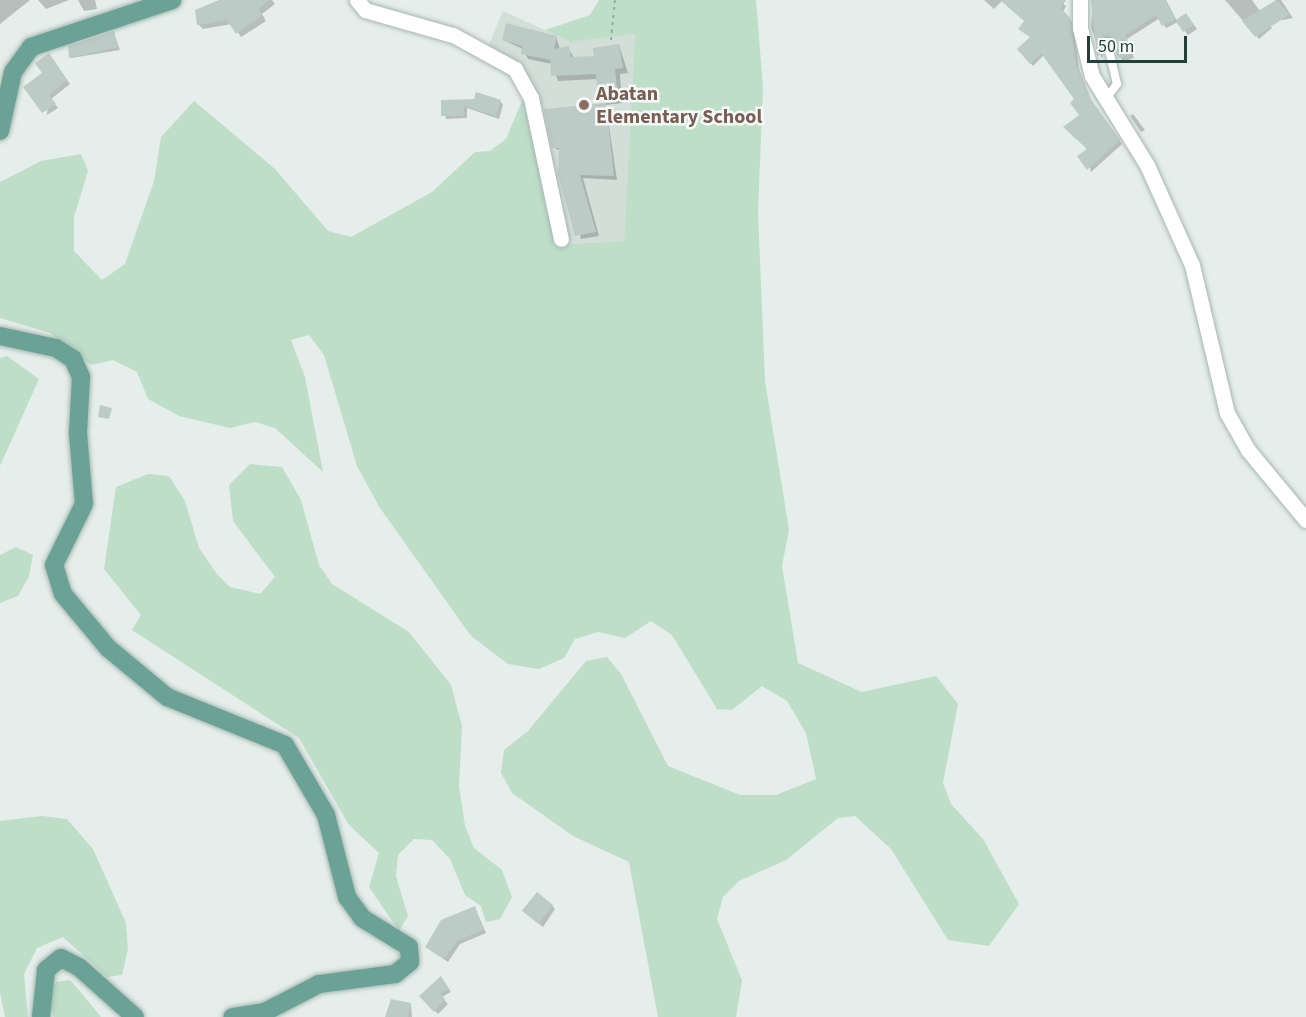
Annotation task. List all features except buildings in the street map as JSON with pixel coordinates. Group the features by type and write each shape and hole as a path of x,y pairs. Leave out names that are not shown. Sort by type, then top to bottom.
{"main road":[{"path":"0,131 13,72 32,47 172,0"},
{"path":"0,336 56,348 73,359 81,377 78,433 84,504 54,565 63,594 108,648 167,697 285,745 326,814 347,897 362,918 409,947 410,962 395,974 319,984 265,1012 232,1017"},
{"path":"41,1017 46,970 61,958 79,967 135,1017"}],"street":[{"path":"357,0 365,10 453,35 515,69 531,98 561,239"},
{"path":"1080,0 1084,52 1105,100 1147,165 1176,224 1203,300 1236,432 1306,520"}],"lane":[{"path":"1105,100 1117,84 1107,42"}],"path":[{"path":"611,40 615,0"}],"shaded area":[{"name":"Abatan Elementary School","path":"503,11 571,42 635,34 624,241 568,244 530,82 488,47"}],"green space":[{"path":"599,0 756,0 763,87 758,212 765,381 789,530 782,566 798,663 862,692 936,676 958,704 943,783 951,804 983,839 1019,904 989,946 948,940 891,849 855,816 838,818 786,860 739,881 723,897 717,919 742,980 736,1017 658,1017 629,862 573,836 512,793 501,773 504,750 528,731 586,661 607,657 621,674 668,766 740,795 776,795 816,779 806,733 787,701 762,686 732,710 717,709 672,635 651,621 625,638 598,632 575,639 564,658 539,669 508,664 471,636 380,508 357,466 324,355 309,335 291,340 305,377 323,472 275,428 255,422 230,428 179,416 148,399 137,372 113,360 91,365 50,333 0,318 0,182 41,161 81,154 88,171 74,217 74,251 102,280 125,264 154,181 161,137 194,101 275,169 328,231 351,237 432,192 475,152 490,151 506,139 530,82 568,244 624,241 635,34 571,42 545,30 590,15"},
{"path":"7,356 39,379 0,466 0,358"},
{"path":"250,464 282,467 301,500 319,565 332,584 409,632 451,685 462,726 459,786 465,826 474,848 502,870 512,897 500,919 486,922 481,906 465,895 450,859 432,840 414,839 398,855 396,876 408,916 399,931 369,887 379,853 349,825 299,738 132,630 141,615 104,569 116,487 148,474 169,476 185,501 199,548 216,573 230,587 260,594 275,577 233,521 229,485"},
{"path":"16,547 33,555 29,576 18,596 0,603 0,555"},
{"path":"42,816 67,819 93,849 126,923 128,949 122,975 107,977 63,937 37,948 24,974 28,1017 5,1017 0,992 0,821"},
{"path":"70,980 101,1017 54,1017 49,999 56,982"}],"place":[{"name":"Abatan Elementary School","path":"584,105"}]}
